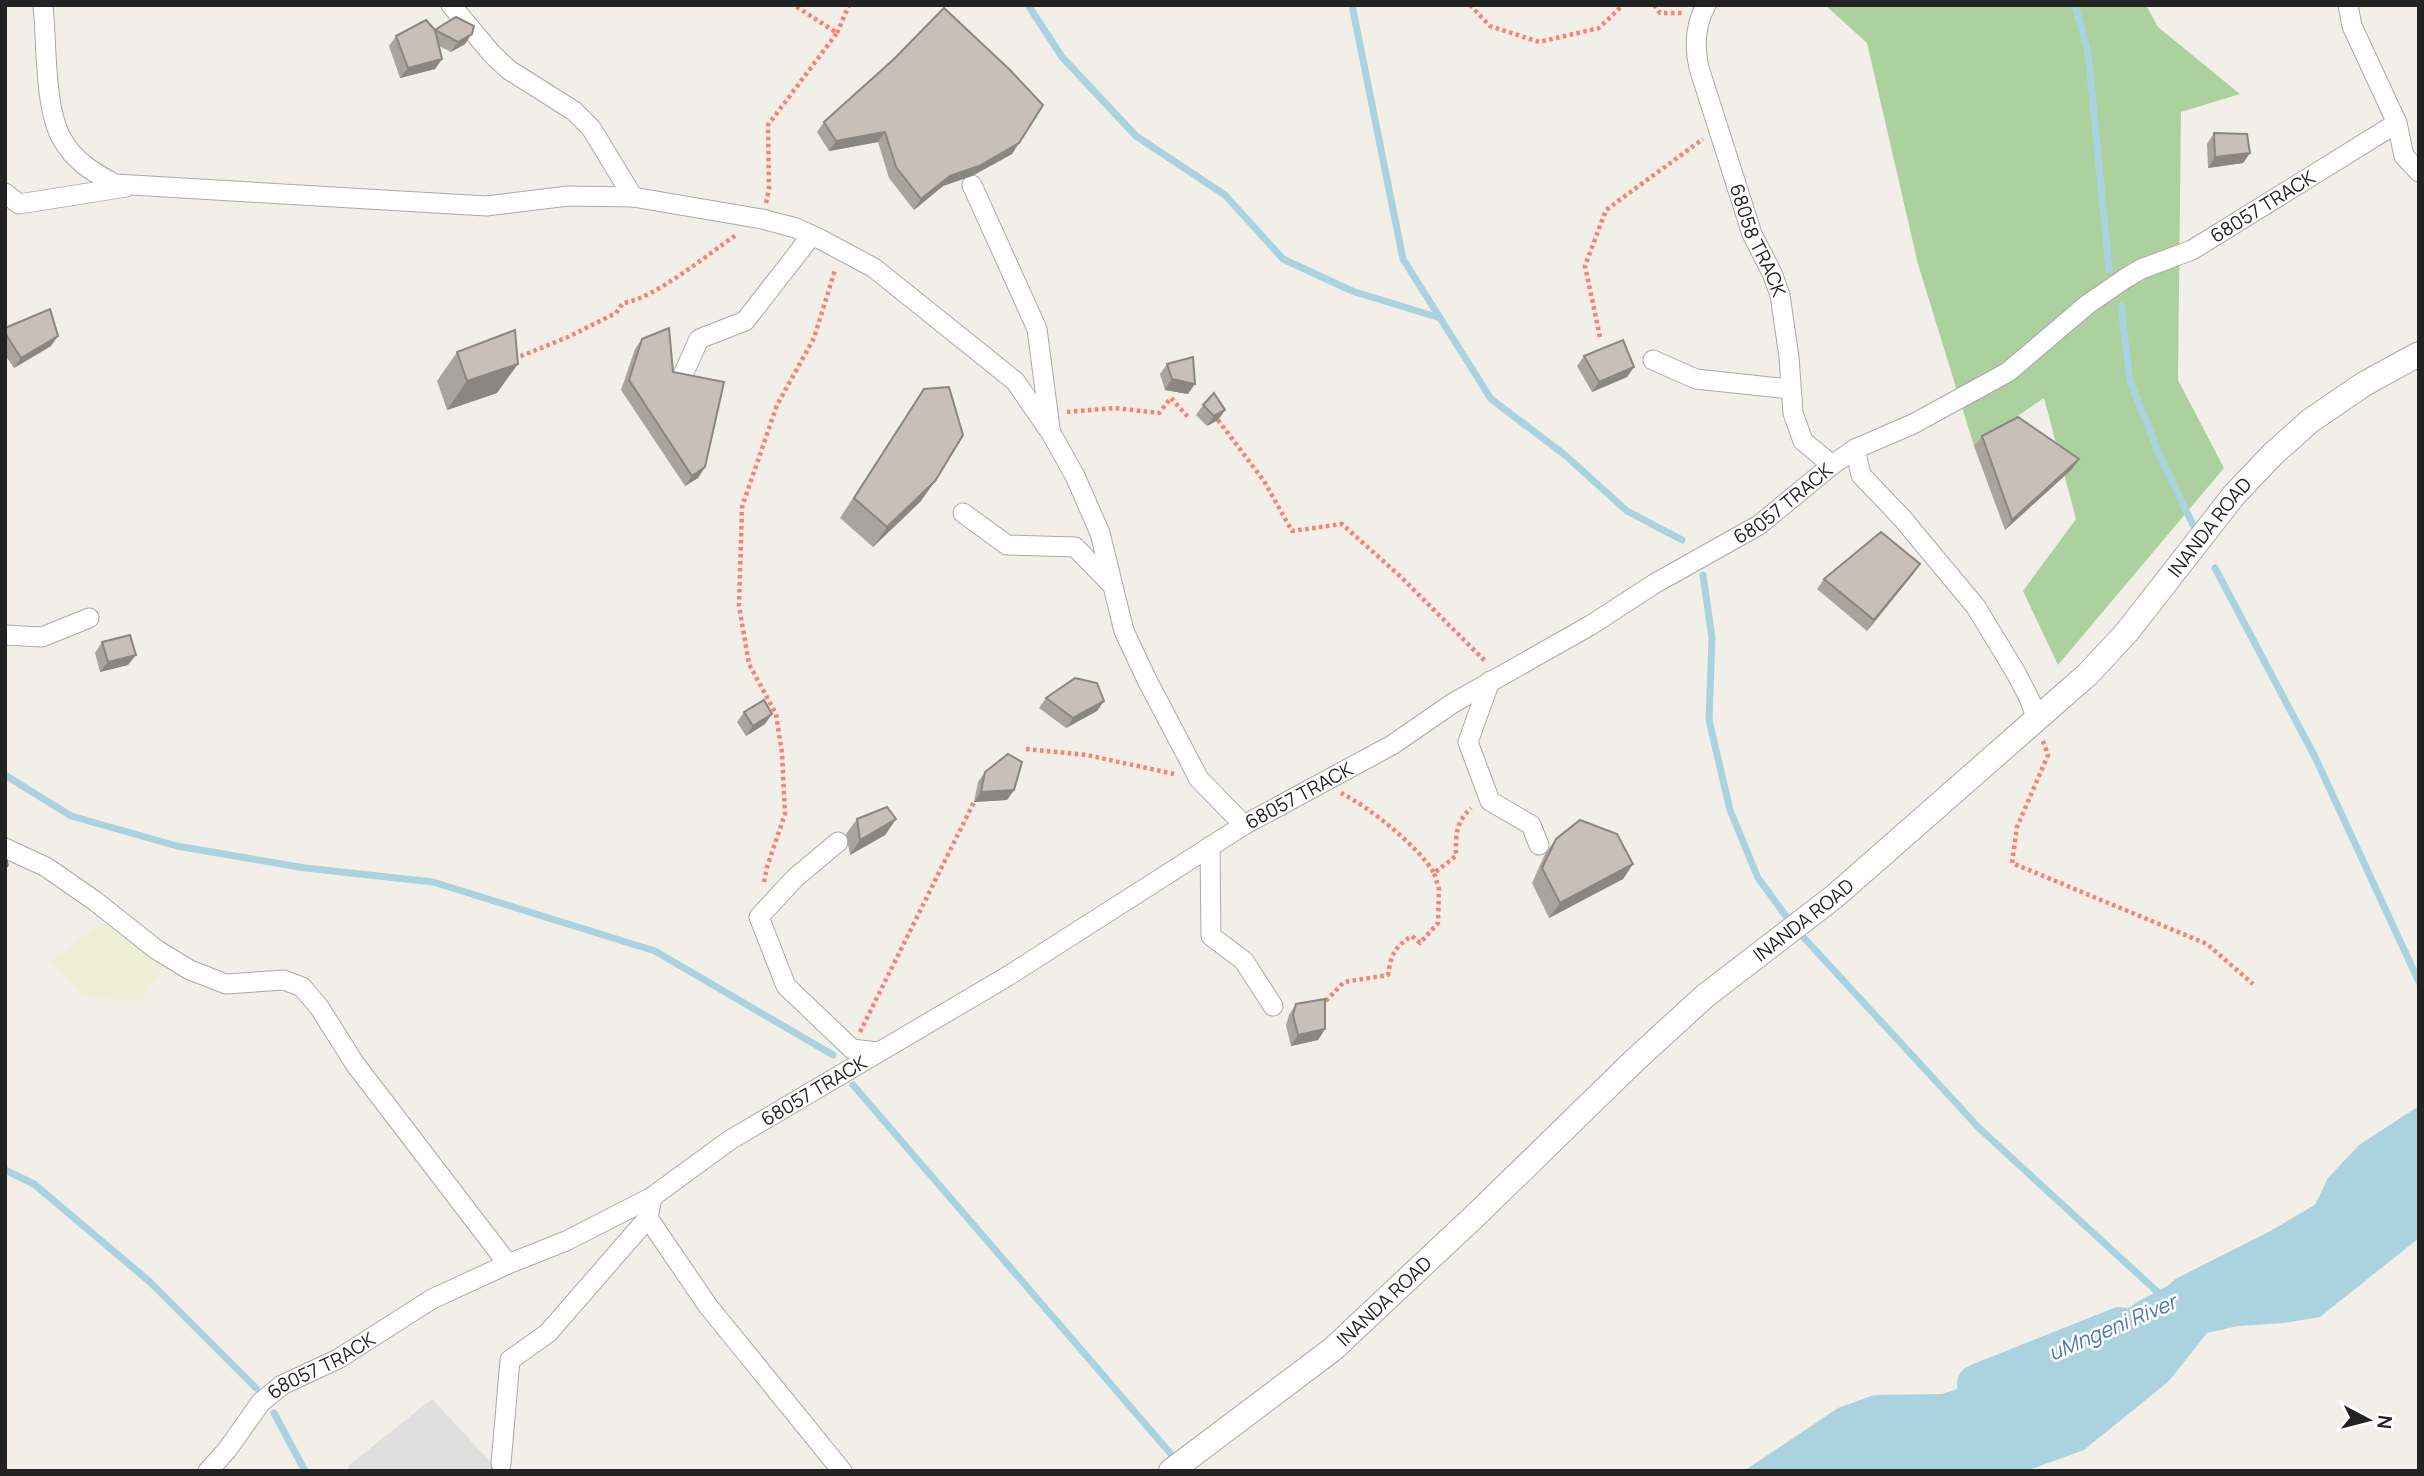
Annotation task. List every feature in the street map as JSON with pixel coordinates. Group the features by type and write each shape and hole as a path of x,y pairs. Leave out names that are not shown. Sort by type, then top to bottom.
{"street":[{"path":"43,5 49,91 61,138 74,156 92,172 116,184 486,206 568,196 633,197 762,219 812,235 874,268 1015,381 1049,423 1100,533 1124,631 1199,779 1244,825"},
{"path":"451,5 509,70 574,111 591,128 633,197"},
{"path":"2348,5 2352,26 2397,123 2404,156 2419,172"},
{"name":"68058 TRACK","path":"1704,9 1696,34 1695,51 1752,234 1780,295 1788,347 1793,413 1803,441 1832,465"},
{"name":"68057 TRACK","path":"208,1471 271,1392 338,1359 432,1299 566,1241 652,1197 730,1140 1008,976 1244,825 1392,745 1453,703 1759,525 1854,449 1913,424 2008,372 2080,311 2141,269 2192,250 2397,123"},
{"path":"972,185 1037,329 1049,423"},
{"path":"5,193 19,204 127,186"},
{"path":"682,377 699,339 745,321 812,235"},
{"name":"INANDA ROAD","path":"1171,1471 1333,1349 1478,1213 1634,1060 1705,996 1835,895 2088,674 2127,632 2234,495 2273,454 2334,403 2419,354"},
{"path":"1653,360 1696,379 1790,389"},
{"path":"1854,449 1861,475 1902,518 1976,607 2030,699 2036,720"},
{"path":"962,513 1007,545 1075,547 1111,584"},
{"path":"5,635 42,636 89,618"},
{"path":"1495,679 1468,742 1490,801 1531,825 1539,845"},
{"path":"838,842 795,878 759,917 786,986 852,1048 877,1052"},
{"path":"1210,846 1211,936 1244,961 1273,1006"},
{"path":"5,848 46,867 95,901 157,950 190,970 226,984 284,980 302,987 319,1007 355,1064 508,1264"},
{"path":"501,1464 510,1360 548,1333 648,1218 652,1197"},
{"path":"648,1218 708,1306 842,1471"}],"path":[{"path":"793,5 837,33"},
{"path":"512,360 568,337 616,313 622,303 633,302 683,273 762,219 769,190 768,125 837,33 849,5"},
{"path":"1470,5 1490,26 1539,43 1600,28 1623,5"},
{"path":"1654,5 1660,13 1704,9"},
{"path":"1600,337 1585,266 1606,210 1718,128"},
{"path":"759,917 767,867 785,814 782,753 776,714 749,664 739,606 742,507 777,404 814,338 841,250"},
{"path":"1049,423 1114,408 1159,413 1171,398 1188,417"},
{"path":"1218,420 1265,481 1292,531 1342,524 1401,577 1495,679"},
{"path":"2036,720 2048,755 2017,827 2012,863 2207,944 2253,984"},
{"path":"1026,749 1087,755 1199,779"},
{"path":"1318,1009 1344,982 1388,975 1397,945 1412,936 1420,943 1438,922 1438,889 1434,873 1424,856 1356,800 1321,783"},
{"path":"1434,873 1456,856 1456,836 1460,819 1487,792"},
{"path":"852,1048 974,802"}],"shaded area":[{"path":"432,1399 499,1471 349,1471 348,1466"}],"green space":[{"path":"1825,5 2146,5 2158,27 2240,94 2181,112 2178,380 2224,468 2058,665 2023,591 2076,519 2044,398 1974,446 1918,264 1867,43"},
{"path":"103,922 167,962 141,1000 84,998 51,960"}],"water":[{"path":"2419,1106 2419,1238 2320,1317 2238,1326 2207,1333 2169,1381 2084,1450 2031,1469 1744,1471 1838,1408 1874,1395 1942,1394 2061,1354 2139,1301 2200,1272 2260,1270 2283,1256 2299,1238 2328,1178 2359,1145"}],"building":[{"path":"944,8 1043,105 1019,143 979,166 950,176 921,199 896,167 885,132 836,141 824,122 894,59"},
{"path":"456,17 474,26 472,34 458,42 435,30"},
{"path":"426,20 435,30 442,59 408,68 396,36"},
{"path":"2214,133 2247,134 2250,153 2215,157"},
{"path":"50,309 58,336 21,358 5,333 5,328"},
{"path":"669,328 673,372 724,382 705,467 692,476 629,380 642,339"},
{"path":"515,330 518,364 467,381 457,352"},
{"path":"1623,340 1634,367 1599,382 1584,356"},
{"path":"1193,357 1195,384 1172,379 1167,364"},
{"path":"949,387 963,435 935,481 887,527 854,498 924,389"},
{"path":"1214,393 1225,410 1214,416 1203,405"},
{"path":"2018,417 2079,459 2012,520 1982,436"},
{"path":"1881,532 1920,564 1874,620 1824,579"},
{"path":"130,635 136,655 108,662 102,642"},
{"path":"1075,678 1097,683 1104,701 1073,718 1046,698"},
{"path":"764,700 772,714 753,726 744,712"},
{"path":"1008,754 1022,762 1014,790 981,792 985,772"},
{"path":"887,807 896,819 860,840 857,819"},
{"path":"1580,820 1617,834 1633,864 1560,903 1542,868 1556,839"},
{"path":"1325,999 1325,1029 1298,1035 1293,1015 1296,1004"}],"waterway":[{"path":"1028,5 1062,57 1136,136 1225,195 1283,259 1352,291 1440,318"},
{"path":"1352,5 1403,259 1491,399 1565,455 1627,511 1682,540"},
{"path":"2075,5 2088,52 2109,269"},
{"path":"2121,306 2130,381 2159,454 2193,525"},
{"path":"2215,568 2315,757 2419,982"},
{"path":"1703,575 1712,638 1709,720 1730,810 1758,878 1794,927 1979,1128 2163,1297"},
{"path":"5,775 71,816 177,846 305,868 433,882 655,951 833,1055"},
{"path":"853,1085 1177,1461"},
{"name":"uMngeni River","path":"2186,1296 2281,1248 2332,1218 2419,1148"},
{"path":"5,1170 34,1184 150,1282 256,1388"},
{"name":"uMngeni River","path":"1977,1384 2120,1327"},
{"path":"274,1413 305,1471"}]}
